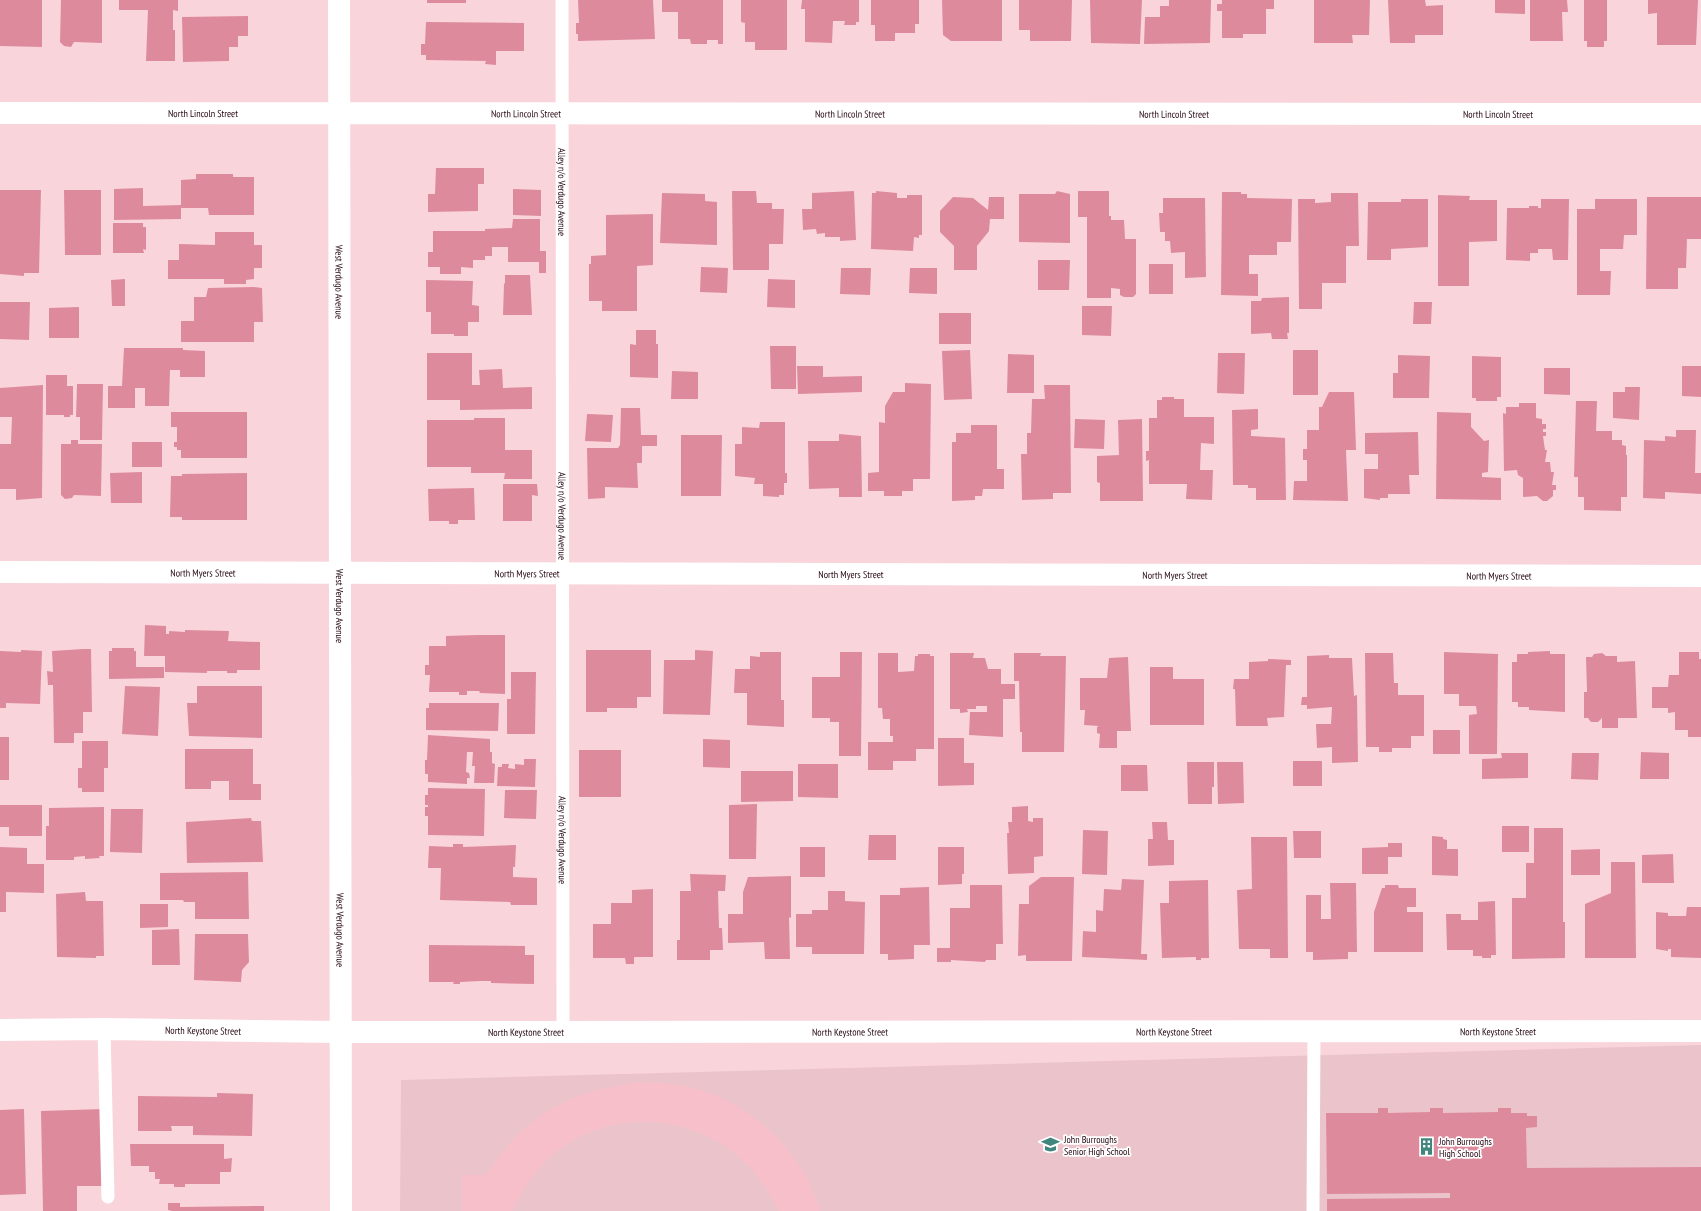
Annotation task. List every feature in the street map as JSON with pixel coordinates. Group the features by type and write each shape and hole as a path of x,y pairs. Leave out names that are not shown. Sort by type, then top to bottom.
{"street":[{"name":"West Verdugo Avenue","path":"339,0 342,1032 341,1211"},
{"name":"North Lincoln Street","path":"0,113 1701,114"},
{"name":"North Myers Street","path":"0,572 1701,576"},
{"name":"North Keystone Street","path":"0,1030 104,1029 342,1032 1701,1032"}],"lane":[{"name":"Alley n/o Verdugo Avenue","path":"562,0 563,1032"},
{"path":"104,1029 108,1197"},
{"path":"1313,1211 1314,1031"}],"shaded area":[{"name":"John Burroughs Senior High School","path":"1701,1045 1701,1211 400,1211 401,1080"},
{"path":"645,1082 681,1085 703,1091 742,1109 760,1122 791,1153 803,1171 813,1191 820,1211 778,1211 754,1172 722,1144 685,1128 645,1122 605,1127 568,1144 536,1172 513,1211 462,1211 462,1175 486,1175 501,1154 517,1136 535,1120 574,1098 596,1090 619,1085"}],"building":[{"path":"0,0 42,0 42,47 0,46"},
{"path":"61,0 102,0 102,43 74,42 71,47 64,46 60,42"},
{"path":"119,0 178,0 178,11 173,10 173,30 175,30 175,61 146,61 148,10 119,10"},
{"path":"427,0 466,0 466,3 427,3"},
{"path":"578,0 653,0 655,39 578,41 578,34 576,34 576,23 579,23"},
{"path":"662,0 723,0 723,44 718,44 718,40 707,40 707,44 691,44 690,39 678,39 678,12 662,12"},
{"path":"741,0 787,0 787,50 755,50 755,42 745,42 745,23 741,22"},
{"path":"802,0 859,0 859,22 856,22 856,25 844,25 845,21 833,21 832,43 805,42 805,9 801,9"},
{"path":"871,0 919,0 919,24 915,24 915,33 895,33 895,41 875,41 875,25 871,25"},
{"path":"942,0 1002,0 1002,41 951,41 943,35"},
{"path":"1019,0 1072,0 1071,41 1030,41 1030,30 1019,30"},
{"path":"1090,0 1142,0 1140,44 1091,43"},
{"path":"1169,0 1211,0 1210,43 1144,44 1145,17 1160,17 1160,6 1169,6"},
{"path":"1222,0 1274,0 1274,9 1266,9 1266,34 1243,34 1243,38 1222,38 1222,11 1217,11 1217,4 1222,4"},
{"path":"1314,0 1370,0 1369,35 1352,35 1353,43 1314,43"},
{"path":"1388,0 1425,0 1426,6 1443,5 1443,35 1415,35 1415,43 1390,43"},
{"path":"1495,0 1525,0 1525,14 1495,13"},
{"path":"1530,0 1567,0 1568,12 1562,12 1563,41 1530,41"},
{"path":"1584,0 1607,0 1607,41 1604,41 1604,47 1587,47 1587,41 1584,41"},
{"path":"1648,0 1698,0 1696,45 1657,45 1657,13 1648,14"},
{"path":"248,16 248,36 238,36 238,47 229,47 229,61 183,62 182,17"},
{"path":"426,22 524,23 524,51 496,51 496,65 485,64 486,61 426,60 426,55 421,55 421,44 425,44"},
{"path":"436,168 484,168 484,184 478,184 478,211 428,212 428,194 435,194"},
{"path":"196,174 233,174 233,177 254,177 254,215 209,215 208,208 181,208 181,219 114,220 114,189 143,188 143,206 181,205 181,180 196,179"},
{"path":"513,189 541,190 541,216 513,215"},
{"path":"0,190 41,190 39,273 24,273 24,276 0,274"},
{"path":"64,190 101,190 101,255 65,255"},
{"path":"732,191 756,191 757,203 772,203 772,209 784,209 783,244 769,244 769,270 733,270"},
{"path":"854,191 856,240 840,241 840,237 825,237 825,233 817,234 816,229 803,230 802,209 812,209 812,193"},
{"path":"876,191 897,193 897,198 907,198 907,195 922,195 922,235 919,235 919,238 914,237 913,251 871,249 872,193 876,193"},
{"path":"1057,191 1070,194 1070,243 1019,242 1019,194 1055,194"},
{"path":"1078,191 1109,191 1109,216 1111,216 1111,220 1124,220 1125,239 1136,239 1136,294 1133,297 1124,297 1120,295 1120,289 1111,288 1111,298 1087,298 1087,217 1078,217"},
{"path":"1222,192 1241,192 1241,194 1247,194 1247,198 1292,199 1291,242 1277,242 1277,255 1249,255 1249,274 1258,274 1258,296 1221,295"},
{"path":"662,193 705,194 705,201 717,202 717,245 660,243"},
{"path":"1331,193 1358,193 1359,246 1346,246 1346,283 1322,283 1322,309 1299,309 1298,199 1315,199 1315,203 1331,202"},
{"path":"1438,195 1470,196 1469,200 1497,200 1497,241 1469,242 1469,286 1438,286"},
{"path":"953,197 973,198 988,210 989,197 1004,197 1004,219 990,219 989,231 977,246 977,270 954,270 954,246 940,232 940,211"},
{"path":"1647,197 1701,197 1701,239 1687,239 1686,268 1678,268 1678,289 1646,289"},
{"path":"1163,198 1205,198 1206,277 1185,278 1185,252 1171,253 1170,241 1165,241 1165,232 1160,232 1159,213 1163,213"},
{"path":"1401,199 1428,199 1428,247 1391,249 1391,260 1367,260 1368,202 1401,202"},
{"path":"1541,199 1569,199 1568,260 1553,260 1552,249 1538,249 1538,253 1530,253 1530,261 1506,260 1507,208 1529,208 1529,206 1538,206 1538,208 1541,208"},
{"path":"1595,199 1637,199 1637,235 1624,235 1623,249 1600,249 1600,271 1611,271 1610,295 1577,295 1577,209 1595,209"},
{"path":"653,214 653,265 637,266 637,311 602,311 602,301 589,301 589,264 591,264 591,256 606,255 606,215"},
{"path":"513,219 540,219 540,251 546,251 546,273 539,273 539,262 508,262 508,247 492,247 492,256 485,256 485,260 473,260 473,268 461,267 461,274 440,274 440,267 428,267 428,252 433,252 433,231 485,231 485,229 512,228"},
{"path":"113,223 143,223 143,227 146,227 146,250 143,249 144,253 113,253"},
{"path":"215,232 254,232 254,245 262,245 262,268 254,268 254,279 246,280 246,284 224,284 224,279 168,279 168,260 179,260 179,244 215,245"},
{"path":"1038,260 1070,260 1069,290 1038,290"},
{"path":"1149,264 1173,264 1173,294 1149,294"},
{"path":"701,267 728,268 727,293 700,292"},
{"path":"841,268 871,268 870,295 840,294"},
{"path":"910,268 937,268 937,294 909,293"},
{"path":"505,275 530,275 532,315 503,315"},
{"path":"125,279 125,306 112,306 111,280"},
{"path":"768,279 795,280 795,308 767,307"},
{"path":"426,280 473,281 472,305 479,306 479,322 468,322 468,336 454,336 454,334 431,334 431,312 426,312"},
{"path":"208,288 262,288 263,322 254,322 254,342 181,342 181,321 194,321 194,297 206,297"},
{"path":"1289,297 1288,339 1272,339 1271,333 1251,334 1251,301 1261,301 1262,298"},
{"path":"0,302 30,302 29,340 0,339"},
{"path":"1414,302 1432,302 1431,324 1413,324"},
{"path":"1082,306 1112,306 1111,336 1082,335"},
{"path":"79,307 79,338 49,338 49,308"},
{"path":"939,313 971,313 971,344 939,344"},
{"path":"636,330 656,330 656,344 658,344 658,378 630,377 630,344 636,345"},
{"path":"770,346 796,346 796,389 771,389"},
{"path":"124,348 183,348 183,350 205,351 205,377 180,377 180,370 170,370 169,406 145,406 145,388 135,388 135,408 108,408 108,386 122,386"},
{"path":"970,350 972,399 944,400 942,351"},
{"path":"1293,350 1318,350 1318,395 1293,395"},
{"path":"427,353 472,353 472,385 480,385 479,370 502,369 503,388 532,387 532,409 460,410 460,400 427,400"},
{"path":"1218,353 1245,353 1244,394 1217,393"},
{"path":"1008,354 1034,355 1034,393 1007,393"},
{"path":"1398,355 1430,356 1429,398 1393,398 1393,373 1398,373"},
{"path":"1472,356 1501,357 1501,397 1497,397 1497,401 1476,401 1476,398 1472,398"},
{"path":"797,366 823,366 823,377 862,376 862,392 798,394"},
{"path":"1682,366 1701,366 1701,397 1682,396"},
{"path":"1544,368 1570,368 1570,395 1544,394"},
{"path":"672,371 698,372 698,399 671,399"},
{"path":"46,375 67,375 67,386 73,386 73,415 70,415 70,417 64,417 64,415 46,415"},
{"path":"905,383 931,384 930,479 913,479 913,491 902,491 902,496 884,496 884,491 868,491 868,473 879,472 879,422 885,423 885,406 893,392 905,392"},
{"path":"77,384 103,384 102,440 80,440 80,417 76,417"},
{"path":"43,385 42,498 16,500 16,489 0,489 0,444 11,444 12,417 0,417 0,388"},
{"path":"1044,385 1070,385 1071,493 1053,493 1053,499 1022,500 1021,454 1027,454 1027,433 1031,433 1032,399 1045,399"},
{"path":"1625,387 1640,387 1639,420 1613,418 1613,392 1625,392"},
{"path":"1329,392 1354,392 1356,450 1346,450 1348,501 1293,500 1294,481 1307,481 1307,460 1303,460 1303,449 1307,449 1307,430 1319,430 1319,407 1322,407"},
{"path":"1162,397 1184,399 1184,417 1214,417 1214,444 1201,443 1200,470 1213,470 1212,500 1186,499 1187,484 1149,484 1149,460 1146,461 1146,451 1149,451 1149,418 1157,418 1157,400 1162,400"},
{"path":"1576,401 1597,401 1596,431 1612,431 1612,440 1622,440 1622,445 1626,446 1627,497 1621,497 1621,511 1584,510 1584,497 1578,497 1578,477 1574,477"},
{"path":"1519,403 1536,403 1536,418 1542,419 1542,424 1546,424 1546,429 1543,429 1543,432 1546,432 1546,436 1543,436 1545,450 1547,450 1545,462 1550,462 1551,472 1554,472 1552,485 1556,485 1556,490 1553,490 1553,496 1547,501 1543,501 1537,496 1523,497 1523,478 1518,475 1517,470 1504,471 1503,413 1506,414 1506,407 1519,407"},
{"path":"621,408 640,408 641,435 657,435 657,446 642,446 642,463 637,463 638,488 605,487 605,498 588,499 587,448 618,448 620,445"},
{"path":"1258,409 1258,429 1251,430 1251,436 1285,438 1286,500 1256,500 1256,488 1248,488 1248,485 1233,485 1232,410"},
{"path":"171,412 247,412 247,458 181,458 181,450 177,450 177,447 174,447 174,442 177,442 177,427 171,427"},
{"path":"1437,412 1471,413 1471,427 1484,441 1489,440 1488,472 1482,473 1482,477 1501,478 1501,500 1436,499"},
{"path":"587,414 613,415 611,442 585,441"},
{"path":"474,418 505,418 505,450 532,450 532,479 504,479 505,473 471,473 471,467 427,467 427,420 474,420"},
{"path":"1075,419 1105,420 1104,449 1074,448"},
{"path":"1142,419 1143,501 1100,501 1100,483 1097,482 1097,456 1119,455 1118,420"},
{"path":"760,422 785,422 785,473 787,473 787,483 784,483 784,495 779,495 779,497 763,496 763,484 754,484 755,478 735,476 735,444 742,444 742,427 759,428"},
{"path":"971,425 997,425 997,469 1004,469 1004,489 983,489 982,496 975,496 975,500 952,501 952,442 956,442 956,433 971,433"},
{"path":"1676,430 1696,430 1695,473 1701,473 1701,494 1665,492 1665,499 1643,498 1644,440 1665,441 1665,436 1676,437"},
{"path":"1418,432 1419,475 1409,475 1410,494 1388,494 1388,498 1380,498 1380,500 1364,498 1364,469 1378,469 1378,454 1365,454 1365,433"},
{"path":"839,434 861,436 862,497 839,497 839,488 809,489 808,441 839,441"},
{"path":"681,435 722,435 721,496 681,496"},
{"path":"71,440 78,440 78,444 102,444 101,496 74,495 72,498 65,499 61,495 61,444 71,444"},
{"path":"132,442 162,442 162,467 132,467"},
{"path":"142,472 142,503 111,503 110,473"},
{"path":"247,473 247,520 182,520 182,517 170,517 171,476 182,476 182,474"},
{"path":"503,484 537,484 538,496 532,495 532,521 503,521"},
{"path":"474,488 475,520 458,520 458,524 449,524 449,521 429,521 428,489"},
{"path":"145,625 166,626 166,634 169,634 169,631 185,632 185,630 229,631 228,641 260,642 260,670 237,670 237,673 227,673 227,671 207,671 207,673 165,672 165,656 144,656"},
{"path":"505,635 505,694 480,693 479,691 467,691 467,695 459,695 459,692 429,692 430,675 425,675 425,665 429,665 429,646 446,646 446,636"},
{"path":"112,648 134,648 134,651 136,651 136,667 164,667 164,678 109,679 109,651 112,651"},
{"path":"91,649 92,712 83,712 83,733 74,733 74,743 54,743 53,685 48,685 47,671 53,672 52,651"},
{"path":"21,650 42,651 40,704 6,703 6,708 0,708 0,651 21,652"},
{"path":"586,650 651,650 651,697 637,697 637,708 607,708 607,712 586,712"},
{"path":"695,650 713,651 710,715 663,714 664,660 695,660"},
{"path":"1550,651 1550,654 1565,654 1565,712 1529,710 1529,707 1518,707 1518,702 1512,702 1512,662 1517,662 1517,654"},
{"path":"760,652 781,652 781,700 784,700 784,727 747,725 747,693 734,693 735,669 750,669 750,656 760,657"},
{"path":"840,652 862,652 861,756 839,756 839,722 830,722 830,718 812,718 812,677 840,677"},
{"path":"1444,652 1498,654 1497,754 1469,754 1469,715 1477,714 1476,706 1459,706 1459,694 1444,694"},
{"path":"1679,652 1699,652 1699,659 1701,659 1701,737 1688,737 1688,730 1675,730 1675,712 1668,713 1668,708 1652,708 1652,687 1668,687 1669,675 1679,675"},
{"path":"878,653 898,653 898,672 914,671 915,656 918,656 918,654 930,654 930,656 934,656 934,749 916,749 916,761 893,761 893,770 868,770 868,742 893,742 893,736 890,736 890,719 883,719 882,708 878,708"},
{"path":"950,653 974,653 973,658 985,658 988,669 1001,669 1001,684 1015,684 1015,699 1003,699 1003,737 969,735 970,712 987,712 987,706 976,706 976,709 967,709 968,712 960,713 960,709 950,709"},
{"path":"1014,653 1041,653 1040,656 1066,656 1064,752 1022,752 1019,681 1014,681"},
{"path":"1365,653 1393,653 1394,683 1398,683 1398,695 1424,695 1424,736 1411,736 1411,748 1392,748 1392,752 1379,752 1379,747 1366,747"},
{"path":"1602,653 1606,656 1617,656 1617,662 1635,661 1637,718 1618,718 1618,728 1602,728 1602,718 1598,722 1591,722 1588,718 1584,718 1584,692 1587,692 1586,657 1592,657 1594,654"},
{"path":"1329,655 1329,658 1352,658 1354,696 1357,695 1358,762 1332,763 1332,747 1317,748 1316,724 1331,724 1332,707 1307,709 1307,705 1301,705 1302,697 1307,697 1307,656"},
{"path":"1128,657 1131,731 1117,731 1117,748 1099,748 1100,734 1097,733 1097,727 1099,726 1084,725 1085,710 1080,710 1080,678 1107,678 1109,658"},
{"path":"1268,659 1291,660 1291,665 1286,665 1284,717 1267,718 1268,726 1236,726 1235,689 1233,689 1234,679 1249,679 1249,662 1268,661"},
{"path":"1150,667 1173,667 1173,679 1204,679 1204,725 1150,725"},
{"path":"511,672 536,672 535,734 507,734 507,699 511,699"},
{"path":"125,686 160,687 158,736 122,734"},
{"path":"197,686 262,686 262,738 189,736 187,703 197,703"},
{"path":"429,703 499,703 498,731 426,730 426,708 429,708"},
{"path":"1433,730 1460,730 1460,754 1433,754"},
{"path":"428,735 490,739 492,763 495,764 494,783 474,783 475,766 472,766 473,752 467,752 466,772 469,773 470,778 467,778 467,784 428,782 428,774 425,774 425,760 427,760"},
{"path":"0,737 9,737 9,780 0,780"},
{"path":"938,738 964,738 964,763 974,763 974,785 938,786"},
{"path":"703,739 730,740 730,768 703,767"},
{"path":"82,741 108,741 108,768 104,768 104,792 82,792 82,788 78,788 78,768 82,768"},
{"path":"185,749 253,749 253,784 261,784 261,800 229,800 229,781 211,781 211,789 185,789"},
{"path":"579,750 621,750 621,797 579,797"},
{"path":"1641,752 1669,753 1669,779 1640,779"},
{"path":"1501,753 1528,753 1528,778 1482,779 1482,759 1502,758"},
{"path":"1572,753 1599,753 1598,780 1571,779"},
{"path":"524,759 536,759 535,787 497,786 498,767 502,767 502,764 509,764 508,768 515,769 515,764 524,765"},
{"path":"1293,761 1322,761 1322,786 1293,786"},
{"path":"1187,762 1214,762 1212,804 1188,804"},
{"path":"1217,762 1243,762 1244,803 1218,804"},
{"path":"798,764 838,764 838,798 798,797"},
{"path":"1121,765 1147,765 1148,791 1121,791"},
{"path":"741,771 793,771 793,801 741,802"},
{"path":"428,788 485,789 484,836 428,835 428,816 425,816 425,807 428,807 428,805 425,805 425,795 428,795"},
{"path":"505,790 537,790 536,819 504,818"},
{"path":"757,804 756,859 729,859 729,805"},
{"path":"0,805 42,805 42,836 9,836 9,827 0,827"},
{"path":"1028,806 1028,821 1033,822 1033,818 1043,818 1043,856 1034,857 1034,873 1008,874 1007,833 1009,833 1008,822 1012,822 1012,807"},
{"path":"104,807 104,856 99,856 100,858 85,859 85,856 74,857 74,860 46,860 46,826 49,826 49,808"},
{"path":"111,809 143,809 142,853 110,852"},
{"path":"251,818 252,821 261,821 263,862 187,863 186,822"},
{"path":"1152,822 1167,822 1168,840 1174,840 1174,865 1148,866 1148,839 1153,839"},
{"path":"1502,826 1529,826 1529,852 1502,852"},
{"path":"1534,828 1563,828 1563,922 1565,922 1565,958 1512,959 1512,898 1526,898 1526,863 1534,863"},
{"path":"1083,830 1108,831 1107,875 1082,874"},
{"path":"1293,831 1321,831 1321,858 1294,858"},
{"path":"869,835 896,835 896,860 868,860"},
{"path":"1432,836 1443,837 1443,839 1447,840 1447,849 1458,849 1458,876 1432,875"},
{"path":"1251,837 1287,837 1288,958 1270,958 1270,949 1239,949 1237,890 1252,889"},
{"path":"1388,843 1402,843 1402,857 1388,857 1388,874 1362,874 1362,848 1388,847"},
{"path":"453,844 463,844 463,847 516,845 513,877 537,878 537,905 511,905 510,902 440,900 441,868 428,868 429,846 453,847"},
{"path":"0,847 27,848 27,864 44,864 44,893 6,892 6,912 0,912"},
{"path":"800,847 825,847 825,877 800,877"},
{"path":"938,847 964,847 964,874 962,874 962,884 938,885"},
{"path":"1600,849 1600,875 1571,875 1571,850"},
{"path":"1673,854 1674,883 1642,883 1642,855"},
{"path":"1611,862 1635,862 1636,958 1585,958 1585,904 1611,893"},
{"path":"248,872 249,919 195,919 195,902 184,902 183,900 160,900 160,873"},
{"path":"690,874 726,875 725,891 718,891 719,928 722,928 723,950 710,950 710,960 677,960 677,940 680,940 680,891 691,891"},
{"path":"791,876 791,918 789,917 790,959 765,959 764,942 728,943 728,914 743,914 743,892 748,877"},
{"path":"1041,877 1074,877 1072,961 1026,961 1026,955 1018,956 1019,904 1029,904 1029,886"},
{"path":"1122,879 1144,880 1141,954 1147,954 1147,960 1082,957 1083,931 1096,932 1096,910 1103,911 1104,889 1121,890"},
{"path":"1208,880 1209,958 1201,958 1201,960 1196,960 1196,957 1162,958 1160,903 1169,903 1169,881"},
{"path":"1330,883 1356,883 1357,952 1348,952 1348,959 1313,960 1313,952 1306,952 1306,895 1321,895 1321,919 1331,919"},
{"path":"970,885 1002,885 1003,944 996,944 996,960 986,960 985,962 951,960 951,962 937,962 937,948 950,948 950,908 970,908"},
{"path":"1385,885 1398,885 1399,888 1416,888 1416,907 1407,907 1407,912 1423,912 1423,952 1374,952 1374,912 1382,888 1385,888"},
{"path":"929,887 930,945 914,945 914,959 888,960 888,954 880,954 880,895 900,895 900,888"},
{"path":"653,889 653,957 634,957 634,964 626,964 625,958 593,958 593,924 611,924 611,903 632,903 632,890"},
{"path":"828,891 845,891 845,901 865,902 864,954 812,954 812,947 796,947 796,914 812,914 812,910 828,910"},
{"path":"85,892 86,901 103,901 104,956 96,956 96,958 57,957 56,894"},
{"path":"1495,901 1496,955 1491,955 1491,958 1482,958 1482,956 1473,956 1473,950 1447,950 1446,914 1461,914 1461,920 1478,920 1478,902"},
{"path":"140,904 168,904 168,927 140,928"},
{"path":"1687,907 1701,907 1701,958 1671,957 1671,949 1668,949 1668,951 1656,949 1656,912 1668,913 1668,916 1686,916"},
{"path":"179,929 180,965 152,965 152,930"},
{"path":"195,934 248,934 249,962 242,970 241,982 194,980"},
{"path":"429,945 525,946 525,955 534,955 534,984 491,983 491,981 460,982 460,984 453,984 454,982 429,982"},
{"path":"217,1093 253,1094 252,1136 193,1135 193,1126 171,1126 172,1131 138,1131 138,1096 217,1097"},
{"name":"John Burroughs High School","path":"1378,1108 1388,1108 1388,1113 1430,1112 1430,1108 1443,1108 1443,1113 1498,1112 1498,1108 1511,1108 1511,1113 1527,1113 1527,1116 1537,1116 1537,1127 1526,1128 1527,1168 1701,1167 1701,1211 1327,1211 1327,1199 1450,1198 1450,1193 1327,1194 1326,1113 1378,1113"},
{"path":"24,1109 26,1194 0,1195 0,1110"},
{"path":"103,1109 104,1186 77,1186 77,1211 43,1211 41,1111"},
{"path":"130,1144 224,1144 224,1159 232,1158 231,1172 220,1172 220,1184 185,1184 185,1187 174,1187 174,1184 159,1184 160,1179 155,1179 155,1172 149,1172 149,1166 131,1166"},
{"path":"168,1203 180,1203 180,1207 264,1206 264,1211 172,1211 168,1210"}],"place":[{"name":"John Burroughs Senior High School","path":"1051,1145"},
{"name":"John Burroughs High School","path":"1426,1147"}]}
